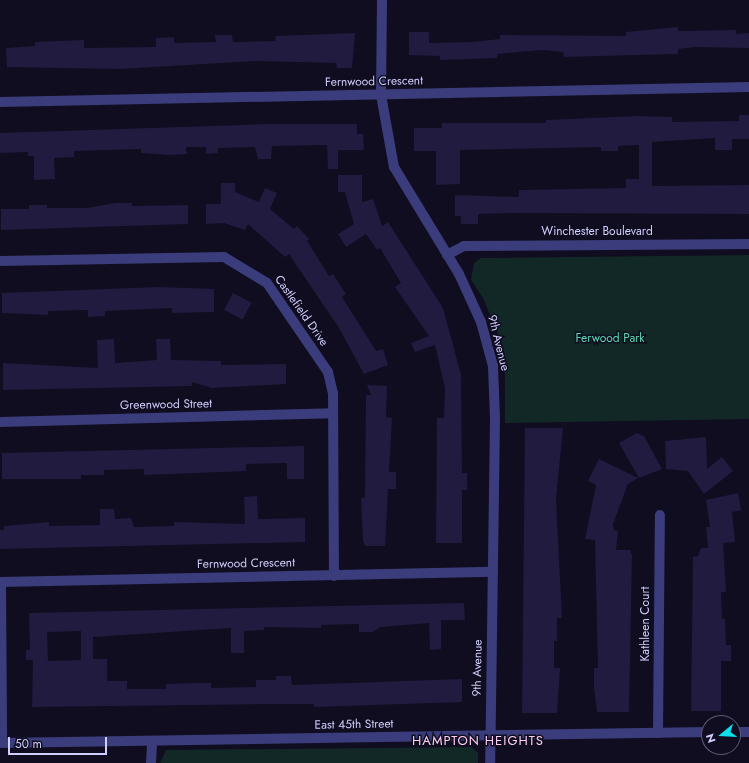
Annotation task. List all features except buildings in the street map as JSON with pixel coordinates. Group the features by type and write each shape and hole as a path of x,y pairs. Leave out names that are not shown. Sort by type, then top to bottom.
{"street":[{"name":"9th Avenue","path":"382,0 381,95 394,167 447,254 481,322 493,366 493,572 490,763"},
{"name":"Fernwood Crescent","path":"0,102 749,87"},
{"name":"Winchester Boulevard","path":"447,254 464,246 749,244"},
{"name":"Castlefield Drive","path":"0,261 224,256 243,265 267,283 328,372 333,413 334,576"},
{"name":"Greenwood Street","path":"0,422 333,413"},
{"name":"Kathleen Court","path":"658,733 660,515"},
{"name":"Fernwood Crescent","path":"0,582 493,572"},
{"path":"0,582 1,743"},
{"name":"East 45th Street","path":"1,743 701,732"},
{"path":"152,741 152,763"}],"green space":[{"name":"Ferwood Park","path":"749,255 749,419 505,423 505,373 498,334 483,298 471,280 474,263 481,258"},
{"path":"471,747 478,753 478,763 160,763 166,750"}],"district":[{"name":"HAMPTON HEIGHTS","path":"478,741"}]}
